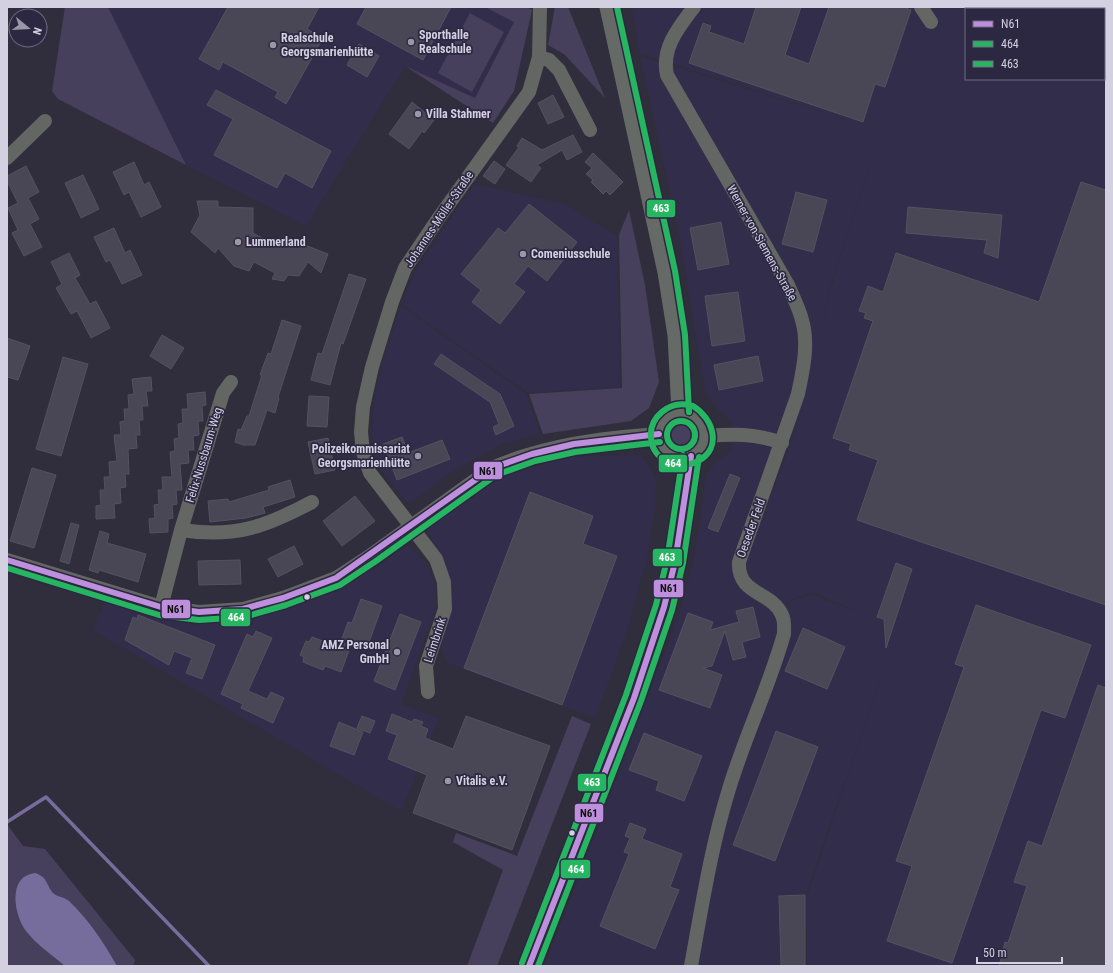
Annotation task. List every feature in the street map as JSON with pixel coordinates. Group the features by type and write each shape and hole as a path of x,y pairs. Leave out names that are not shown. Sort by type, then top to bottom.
{"main road":[{"path":"609,7 668,280 678,335 681,412"},
{"path":"681,412 695,416 700,422 704,436 700,449 684,456 667,453 663,448 659,434 664,421 674,413 681,412"},
{"path":"518,966 640,645 657,590 684,456"},
{"path":"529,966 642,677 664,607 681,532 684,456"},
{"path":"599,789 593,787 614,733 611,723"}],"street":[{"name":"Johannes-Möller-Straße","path":"410,526 370,473 363,452 363,408 372,367 392,302 405,268 438,219 529,92 539,58 540,7"},
{"name":"Werner-von-Siemens-Straße","path":"694,7 676,30 670,44 666,57 667,75 788,286 802,320 805,347 804,367 798,394 782,443"},
{"path":"920,7 931,22"},
{"path":"539,58 549,60 559,70 590,130"},
{"path":"7,158 45,121"},
{"name":"Felix-Nussbaum-Weg","path":"162,607 181,530 223,393 231,382"},
{"path":"7,560 162,607 199,612 243,609 283,598 336,578 371,555 492,468 514,458 537,451 585,441 659,434"},
{"path":"704,436 744,434 763,436 782,443"},
{"name":"Oeseder Feld","path":"691,966 712,848 718,826 739,758 784,634 782,615 777,608 748,587 741,579 738,572 739,562 782,443"},
{"path":"181,530 202,533 232,533 258,528 290,514 312,502"},
{"name":"Leimbrink","path":"410,526 436,559 444,582 445,609 426,666 428,692"}],"shaded area":[{"path":"65,7 108,7 186,165 58,99 52,91"},
{"path":"108,7 485,7 514,22 475,98 405,66 306,226 186,165"},
{"path":"485,7 527,7 532,10 514,91 493,123 405,66 475,98 514,22"},
{"path":"555,7 568,7 605,98 564,54 548,45"},
{"path":"632,7 1106,7 1106,966 807,966 806,900 889,653 804,900 805,966 545,966 683,604 696,548 706,476 716,461 732,451 732,420 717,409 705,390 678,228 640,56 882,131 639,53","holes":["879,139 828,297 821,338 828,293","806,399 786,457 759,526 758,525","743,575 781,604 811,592 878,620 811,594 781,605"]},
{"path":"470,13 504,32 472,92 438,73"},
{"path":"474,184 565,204 617,236 620,387 528,393 401,304 415,272"},
{"path":"629,210 645,285 659,382 649,408 631,421 543,434 529,394 622,388 619,235"},
{"path":"401,306 526,394 540,434 502,444 448,474 412,502 406,501 381,470 375,453 372,435 373,408 381,367"},
{"path":"682,420 693,424 697,435 693,446 682,450 671,446 667,435 671,424"},
{"path":"641,455 656,479 655,508 647,557 625,637 595,718 448,663 439,646 441,557 426,528 455,504 502,477 564,457"},
{"path":"407,545 427,565 435,583 436,608 401,704 439,718 401,811 93,630 105,601 159,616 199,620 244,617 286,608 330,591 377,567"},
{"path":"572,716 591,724 497,966 467,966 503,870 453,842 456,833 517,856"},
{"path":"7,824 23,846 45,849 135,960 133,966 7,966"},
{"path":"35,873 45,879 53,893 67,900 76,908 90,924 117,966 65,966 30,936 18,916 16,897 17,888 20,881 26,876"}],"building":[{"path":"228,7 319,7 307,29 323,38 286,104 275,97 278,92 223,62 219,70 199,59"},
{"name":"Sporthalle Realschule","path":"366,7 451,7 423,60 357,24"},
{"path":"756,7 801,7 785,55 809,64 829,7 903,7 911,10 885,87 875,84 863,122 689,63 703,23 711,26 709,32 744,44"},
{"path":"359,44 379,56 367,77 347,65"},
{"path":"216,90 331,151 312,188 285,173 277,188 214,155 233,119 207,105"},
{"path":"553,95 564,117 548,124 538,103"},
{"path":"412,102 434,120 424,133 422,131 409,149 389,134"},
{"path":"573,135 582,152 567,160 562,150 537,165 541,168 531,182 506,165 519,147 517,146 522,138 542,150"},
{"path":"593,153 623,182 610,195 606,191 603,194 591,182 593,180 586,174 592,168 585,162"},
{"path":"494,161 505,169 495,184 483,176"},
{"path":"134,162 144,185 149,182 161,207 141,217 129,192 124,195 113,172"},
{"path":"26,166 39,192 28,198 39,219 30,224 42,247 24,256 12,233 18,230 8,208 18,203 7,181 7,176"},
{"path":"83,175 99,209 81,218 65,183"},
{"path":"1081,182 1106,190 1106,605 857,520 878,460 849,450 851,444 833,438 873,321 864,318 866,313 859,311 868,286 883,292 896,253 1039,302"},
{"path":"796,192 827,200 813,252 782,244"},
{"name":"Lummerland","path":"197,201 218,201 218,207 253,208 253,233 278,247 284,237 328,254 321,273 308,262 299,276 288,275 284,281 272,279 275,273 254,262 249,271 234,266 218,248 215,253 191,232 200,215"},
{"name":"Comeniusschule","path":"529,204 577,242 547,281 528,266 514,284 525,292 500,324 472,302 481,290 461,274 498,228 505,233"},
{"path":"908,207 1002,215 998,258 984,253 987,240 906,233"},
{"path":"721,222 729,264 698,270 690,228"},
{"path":"114,228 125,253 130,250 142,275 122,284 110,260 106,262 94,237"},
{"path":"69,253 80,275 75,278 90,304 96,301 110,328 91,338 77,311 71,314 56,288 62,284 51,262"},
{"path":"349,274 366,279 343,344 341,343 330,385 311,380 318,353 322,354"},
{"path":"738,292 745,341 712,346 705,296"},
{"path":"282,320 301,326 278,397 275,413 267,410 255,445 243,445 235,442 238,429 241,430 247,416 249,416 262,375 260,375 268,353 271,354"},
{"path":"162,335 184,348 171,369 150,356"},
{"path":"7,338 30,346 18,380 7,377"},
{"path":"441,354 500,394 514,426 496,435 493,427 499,424 490,402 434,364"},
{"path":"758,356 763,381 719,390 714,365"},
{"path":"63,357 88,364 61,456 36,449"},
{"path":"151,377 152,391 146,391 148,406 142,406 143,420 139,420 140,435 136,435 137,448 128,449 129,474 125,474 126,487 120,488 121,503 114,504 115,518 96,519 96,506 101,505 100,490 105,490 104,477 110,477 109,462 117,461 114,435 121,435 120,422 125,421 124,409 129,409 128,395 134,394 132,379"},
{"path":"205,392 206,405 202,406 203,421 198,421 199,435 193,436 194,450 188,450 189,463 180,464 182,490 176,490 177,504 172,505 173,518 168,519 168,532 150,533 149,519 155,518 154,505 159,504 158,490 163,490 162,477 172,477 170,452 175,451 174,439 179,438 178,424 183,423 182,409 188,409 187,394"},
{"path":"309,396 329,397 327,427 307,426"},
{"name":"Polizeikommissariat Georgsmarienhütte","path":"402,437 408,453 442,440 450,459 397,480 383,444"},
{"path":"328,438 335,470 315,474 308,442"},
{"path":"32,468 56,475 34,548 10,541"},
{"path":"730,474 740,478 718,532 708,528"},
{"path":"290,480 295,497 263,507 265,513 246,518 210,522 208,501 228,499 229,502 269,490 268,487"},
{"path":"530,492 593,516 583,544 617,556 562,705 464,668"},
{"path":"355,496 375,521 342,546 323,521"},
{"path":"71,523 79,525 69,564 60,561"},
{"path":"100,531 109,534 107,543 146,554 138,582 99,570 98,573 89,570"},
{"path":"294,546 303,564 278,577 268,559"},
{"path":"240,560 241,584 199,585 198,561"},
{"path":"896,563 912,569 886,648 884,619 877,617"},
{"path":"361,599 382,606 368,645 353,640 341,672 325,666 323,670 303,662 304,657 300,655 306,641 309,642 312,637 339,647 348,622 352,623"},
{"path":"976,605 1091,645 1065,718 1041,710 952,963 887,941 912,866 896,861 964,667 955,664"},
{"path":"753,607 760,637 742,642 746,657 733,660 725,631 712,666 703,668 722,675 710,708 659,690 688,613 713,622 710,630 739,622 736,611"},
{"name":"AMZ Personal GmbH","path":"400,614 421,622 395,690 374,681"},
{"path":"138,615 215,645 202,679 186,673 192,658 174,651 169,665 125,640 133,617 137,619"},
{"path":"803,628 845,647 827,689 785,671"},
{"path":"256,631 272,638 248,691 267,699 271,692 284,698 273,723 241,708 243,704 221,694 247,634 253,637"},
{"path":"1098,685 1106,688 1106,966 999,966 1005,942 1008,943 1027,886 1014,882 1028,841 1042,846"},
{"path":"392,714 412,722 414,719 423,722 421,726 428,729 425,738 453,749 466,716 550,746 512,850 413,813 427,775 388,759 397,735 386,731"},
{"path":"362,716 375,721 370,733 357,728"},
{"path":"339,722 363,732 354,755 330,746"},
{"path":"776,731 818,747 775,861 733,845"},
{"path":"644,733 702,756 684,801 656,790 659,781 629,770"},
{"path":"630,823 646,829 642,839 682,854 670,887 679,890 655,949 600,926 629,854 624,852 630,838 625,836"},
{"path":"805,895 805,966 781,966 779,896"}],"waterway":[{"path":"7,822 46,797 209,966"}],"transit line":[{"name":"463","path":"617,7 675,271 685,335 689,412"},
{"name":"464","path":"689,405 682,404 668,408 662,412 653,423 651,430 653,446 657,453 668,462 683,465 691,464 698,461 711,449 713,441 710,425 700,411 693,406"},
{"name":"463","path":"681,421 691,425 695,435 691,445 681,449 671,445 667,435 671,425 681,421"},
{"name":"N61","path":"7,560 161,607 199,612 243,609 283,598 336,578 492,468 532,454 574,444 659,434"},
{"name":"464","path":"7,568 159,615 199,620 244,617 286,605 340,585 496,475 535,461 575,452 660,442"},
{"name":"463","path":"522,963 626,695 656,605 667,560 683,455"},
{"name":"N61","path":"529,966 634,698 664,607 675,562 691,456"},
{"name":"464","path":"538,966 641,701 672,610 683,563 699,457"}],"place":[{"name":"Sporthalle Realschule","path":"411,42"},
{"name":"Realschule Georgsmarienhütte","path":"273,45"},
{"name":"Villa Stahmer","path":"418,114"},
{"name":"Lummerland","path":"238,242"},
{"name":"Comeniusschule","path":"523,254"},
{"name":"Polizeikommissariat Georgsmarienhütte","path":"418,456"},
{"name":"AMZ Personal GmbH","path":"397,652"},
{"name":"Vitalis e.V.","path":"448,781"}]}
